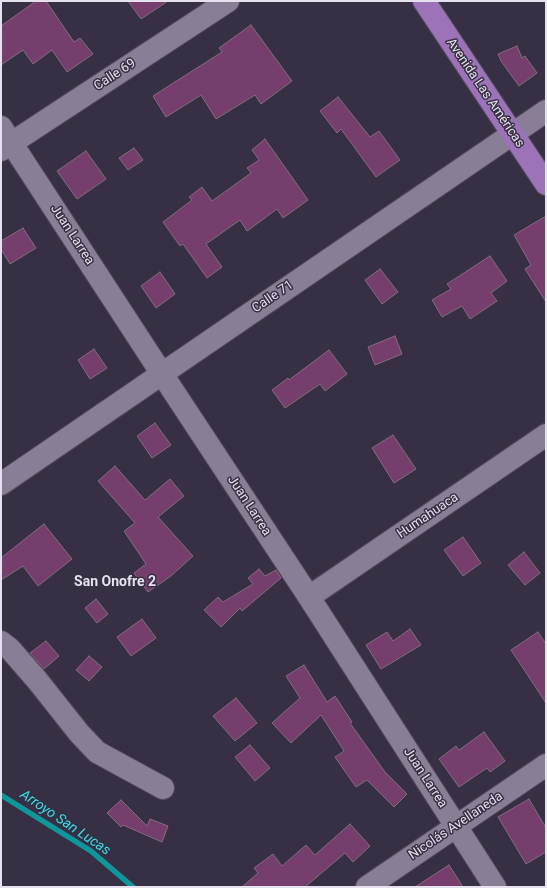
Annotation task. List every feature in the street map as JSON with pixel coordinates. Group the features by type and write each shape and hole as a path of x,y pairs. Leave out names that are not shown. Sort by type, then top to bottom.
{"main road":[{"name":"Avenida Las Américas","path":"424,1 546,184"}],"street":[{"name":"Calle 69","path":"5,140 228,1"},
{"name":"Calle 71","path":"1,484 546,111"},
{"name":"Juan Larrea","path":"5,140 309,597 495,887"},
{"name":"Humahuaca","path":"309,597 546,435"},
{"path":"1,642 10,649 79,733 97,752 163,788"},
{"name":"Nicolás Avellaneda","path":"367,887 546,765"}],"building":[{"path":"36,1 46,1 74,42 80,38 93,54 67,72 52,50 33,64 23,50 1,65 1,26"},
{"path":"128,1 168,1 141,19"},
{"path":"251,25 292,81 261,104 255,95 216,119 201,95 166,117 153,96 222,52 219,48"},
{"path":"517,46 522,58 525,56 537,73 519,86 501,61 498,54"},
{"path":"338,97 370,137 379,131 400,160 376,177 341,129 337,133 320,111"},
{"path":"265,139 308,200 283,218 277,209 247,231 240,220 206,244 222,267 207,278 183,244 180,246 163,222 192,200 189,197 202,187 212,201 251,173 247,168 259,160 252,150"},
{"path":"134,148 143,160 128,170 119,158"},
{"path":"86,151 106,179 77,199 57,171"},
{"path":"546,216 546,302 525,269 531,265 514,235"},
{"path":"23,228 36,248 10,264 1,249 1,241"},
{"path":"490,256 507,281 491,293 497,301 470,319 462,306 442,317 432,300 451,289 447,284"},
{"path":"380,269 398,292 382,304 365,280"},
{"path":"160,272 175,294 156,308 141,286"},
{"path":"395,336 402,354 375,365 368,347"},
{"path":"94,349 107,368 90,379 78,360"},
{"path":"329,350 347,374 325,391 320,384 285,408 272,390 288,378 289,380"},
{"path":"155,423 171,445 152,458 137,436"},
{"path":"393,435 416,469 394,483 372,448"},
{"path":"115,466 145,500 170,479 184,496 158,517 193,556 171,576 148,592 134,573 146,564 124,531 135,523 98,481"},
{"path":"44,524 72,559 38,586 23,566 1,580 1,558"},
{"path":"463,537 481,563 463,576 444,550"},
{"path":"524,552 540,573 525,585 508,565"},
{"path":"259,569 265,576 276,570 281,578 242,611 240,608 221,627 204,610 218,597 223,602 253,584 248,578"},
{"path":"96,599 108,614 97,623 85,608"},
{"path":"142,619 156,638 131,656 117,637"},
{"path":"410,629 421,645 381,669 366,645 387,632 393,641"},
{"path":"538,632 546,644 546,703 511,650"},
{"path":"46,641 59,656 44,669 30,653"},
{"path":"89,656 102,667 89,681 76,670"},
{"path":"304,665 327,702 335,696 352,722 350,723 385,772 407,794 394,807 367,780 356,787 335,757 344,751 321,715 291,743 272,723 300,698 286,676"},
{"path":"236,698 257,723 235,741 213,716"},
{"path":"484,732 505,761 490,772 487,768 459,787 439,759 456,746 459,750"},
{"path":"250,745 270,768 255,781 235,757"},
{"path":"529,799 546,828 546,852 526,864 498,817"},
{"path":"121,800 147,826 150,819 168,826 162,842 123,825 121,827 107,813"},
{"path":"350,824 370,846 353,862 345,853 305,887 242,887 258,873 254,868 273,854 282,866 306,845 315,855"},
{"path":"449,865 463,887 415,887"}],"waterway":[{"name":"Arroyo San Lucas","path":"1,795 91,851 133,887"}],"district":[{"name":"San Onofre 2","path":"115,582"}]}
